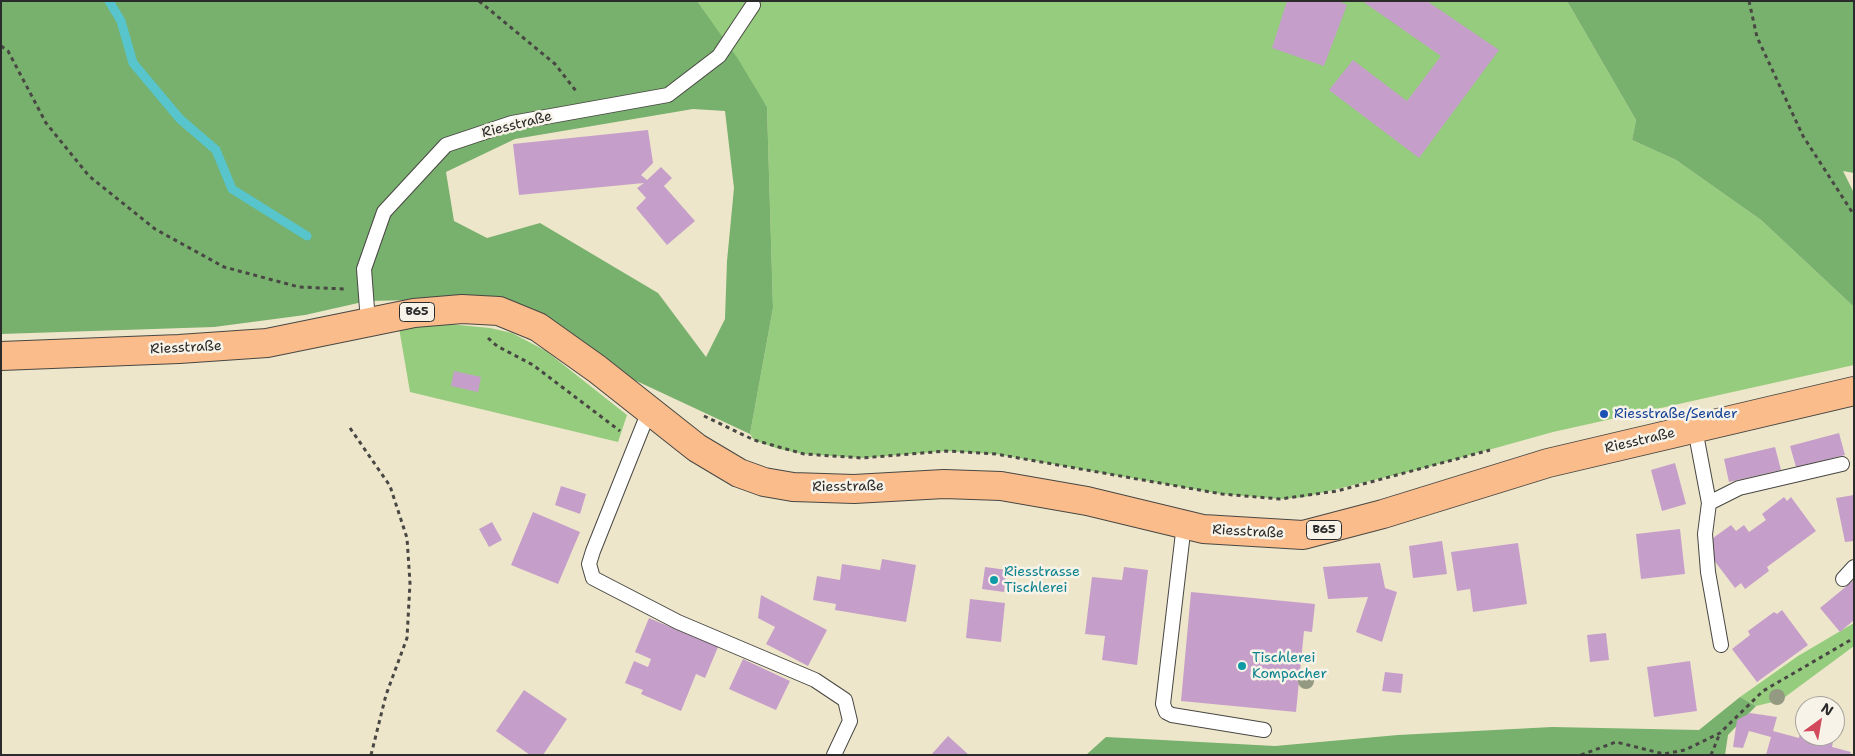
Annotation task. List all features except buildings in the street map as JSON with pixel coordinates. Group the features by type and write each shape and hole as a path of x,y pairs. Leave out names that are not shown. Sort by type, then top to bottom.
{"main road":[{"name":"Riesstraße","path":"1,356 179,349 267,343 414,313 462,309 499,311 538,327 697,448 739,472 782,486 854,489 944,484 1001,486 1087,501 1203,529 1303,535 1383,514 1548,463 1854,391"}],"lane":[{"name":"Riesstraße","path":"368,322 364,270 384,212 446,145 512,124 668,95 719,56 753,5"},
{"path":"649,411 593,550 589,564 593,578 678,622 815,680 845,700 850,721 834,755"},
{"path":"1695,429 1709,503 1705,534 1706,553 1721,645"},
{"path":"1709,503 1740,488 1842,464"},
{"path":"1184,524 1162,704 1166,712 1172,715 1264,730"},
{"path":"1843,579 1854,567"}],"path":[{"path":"479,1 555,64 590,109"},
{"path":"1749,1 1757,37 1803,136 1854,216"},
{"path":"1,46 8,51 46,123 89,176 155,229 224,267 299,287 366,290"},
{"path":"485,330 487,337 497,346 533,365 636,444"},
{"path":"698,412 754,440 804,454 862,458 946,451 996,454 1222,494 1280,499 1336,491 1496,448"},
{"path":"350,428 390,486 407,538 410,583 407,638 386,695 371,755"},
{"path":"1581,755 1616,742 1664,754 1685,750 1720,733 1763,690 1854,638"},
{"path":"1711,755 1720,733"}],"green space":[{"path":"1,1 697,1 738,59 767,107 773,308 750,434 461,299 367,301 305,315 214,327 1,334","holes":["693,109 725,111 734,188 727,261 725,319 706,357 658,293 540,223 487,238 454,221 446,172 515,139"]},
{"path":"697,1 1567,1 1636,120 1632,140 1676,160 1761,220 1854,307 1854,365 1553,432 1420,469 1304,497 1280,499 1222,494 996,454 946,451 862,458 804,454 779,449 754,440 750,434 773,308 767,107"},
{"path":"1567,1 1854,1 1854,173 1843,171 1854,193 1854,307 1761,220 1676,160 1632,140 1636,120"},
{"path":"438,323 490,328 512,333 546,351 627,415 618,442 410,392 399,328"},
{"path":"1854,623 1854,646 1781,700 1756,706 1740,697 1798,656"},
{"path":"1740,697 1756,706 1728,735 1725,755 1086,755 1106,737 1275,746 1398,735 1552,727 1699,730"}],"waterway":[{"path":"109,1 121,21 133,63 180,119 216,150 232,189 307,236"}],"place":[{"name":"Riesstraße/Sender","path":"1604,414"},
{"name":"Riesstrasse Tischlerei","path":"994,580"},
{"name":"Tischlerei Kompacher","path":"1242,666"}]}
